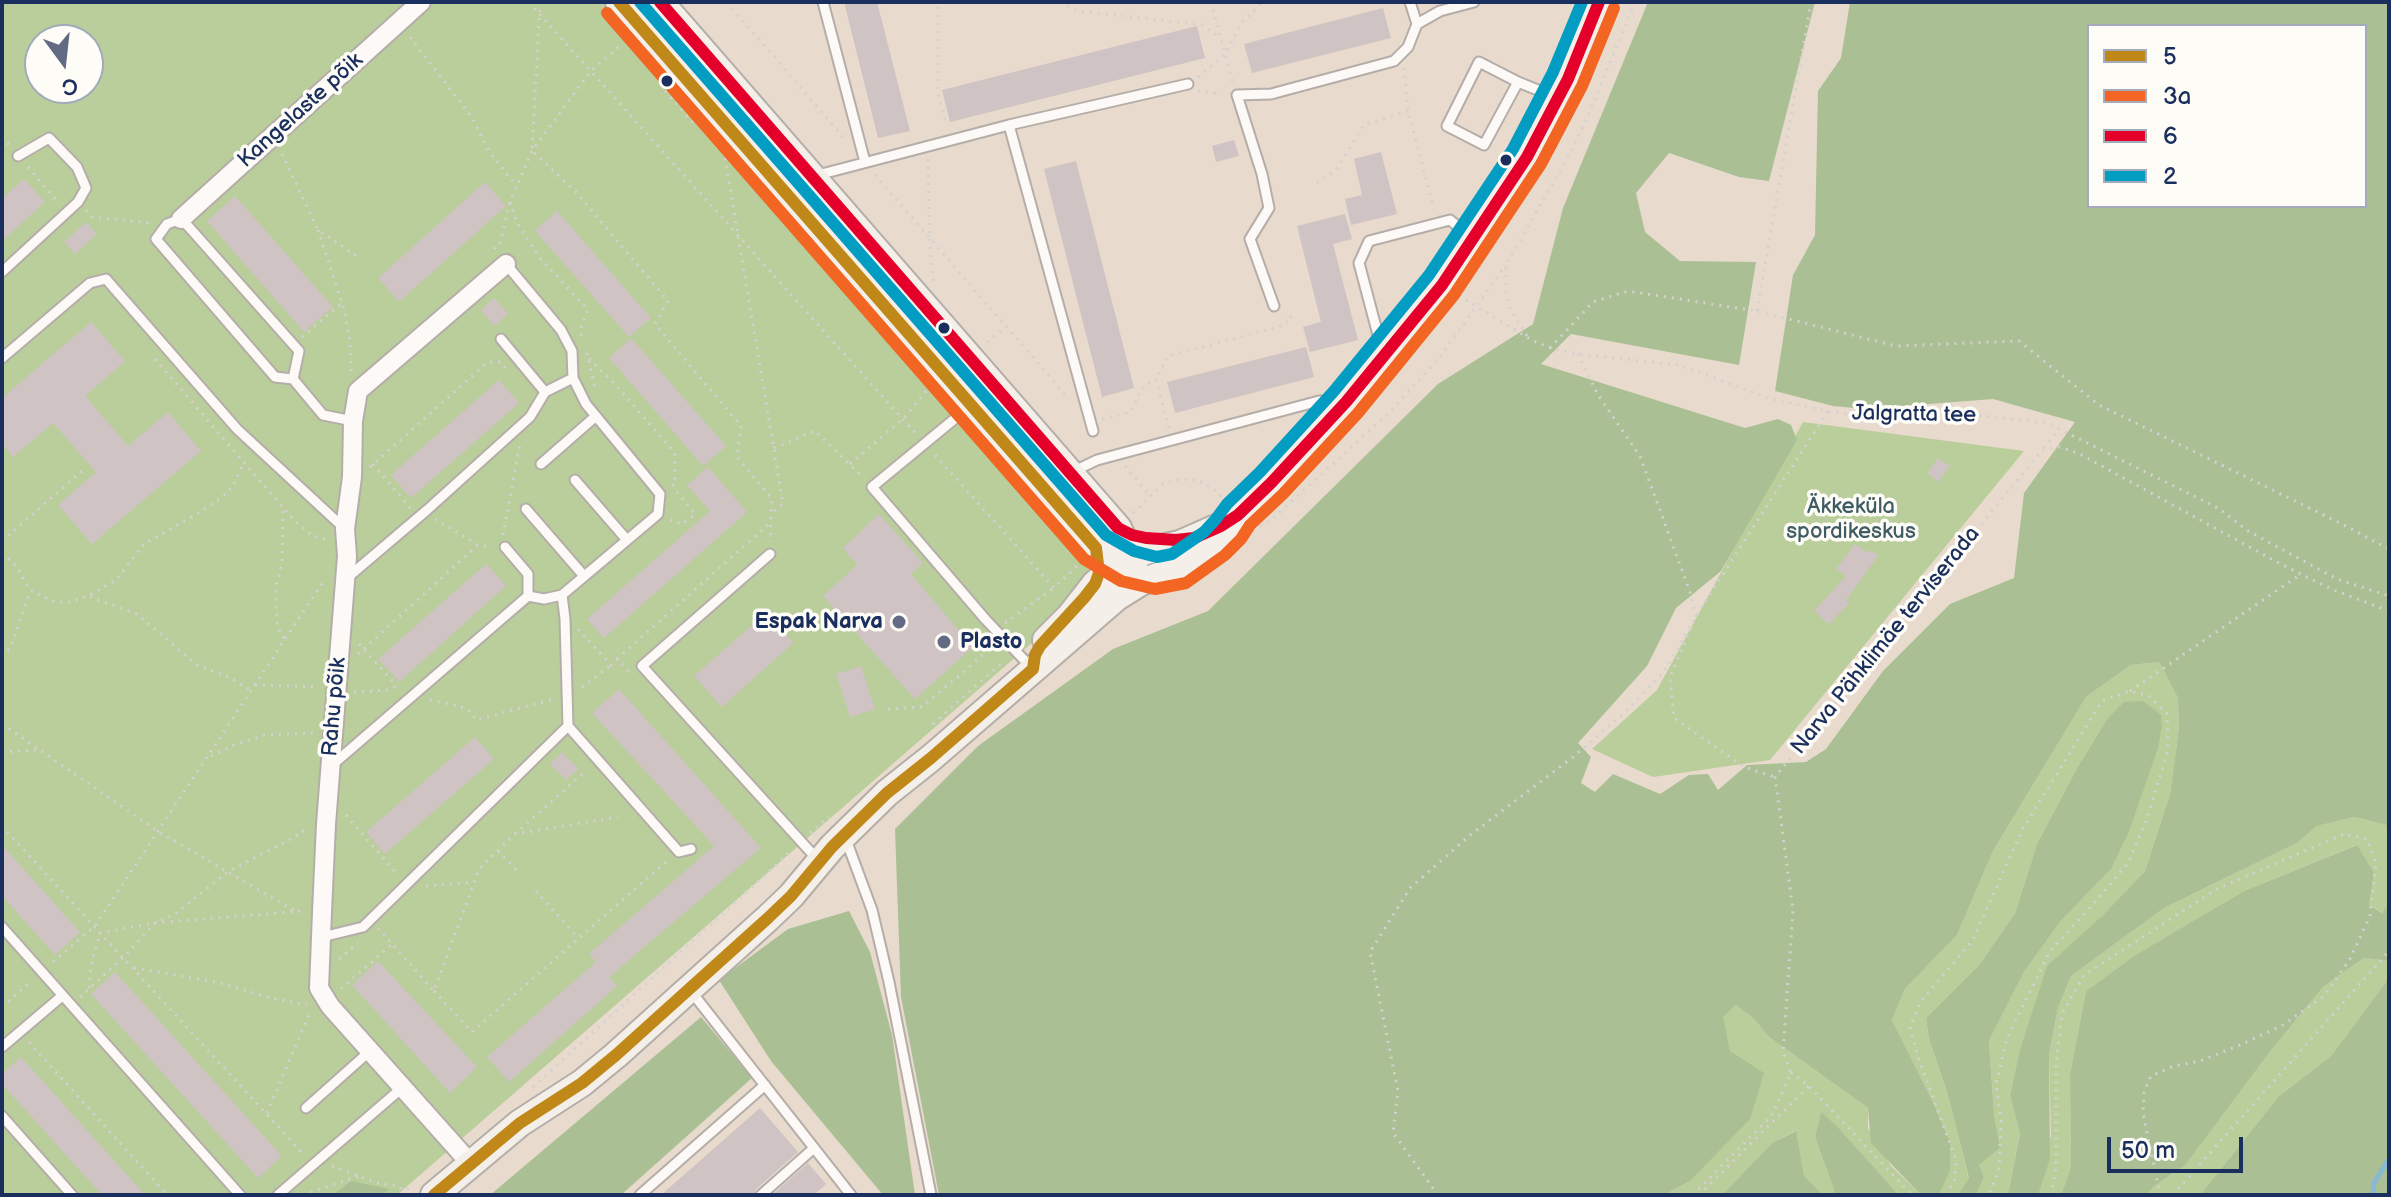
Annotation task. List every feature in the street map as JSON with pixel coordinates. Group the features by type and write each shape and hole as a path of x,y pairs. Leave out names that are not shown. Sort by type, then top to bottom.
{"main road":[{"path":"619,2 1096,548 1125,562 1164,573"},
{"path":"660,2 1118,528 1124,539 1125,562"},
{"path":"1106,591 1125,562 1146,551 1168,548 1194,538 1238,515 1282,472 1384,357 1442,285 1527,157 1568,79 1599,2"},
{"path":"425,1188 470,1163 520,1123 582,1083 690,989 780,907 819,861 839,823 887,793 931,758 1070,616 1106,591 1178,569 1214,544 1238,515"},
{"path":"1118,528 1146,538 1194,538"},
{"path":"1096,548 1106,591"}],"street":[{"name":"Kangelaste põik","path":"174,221 421,2"},
{"name":"Rahu põik","path":"470,1163 330,1006 319,988 322,912 347,556 345,529 358,391 506,264"}],"lane":[{"path":"823,2 865,162"},
{"path":"1274,306 1250,239 1269,208 1262,174 1237,95 1271,94 1394,61 1408,47 1417,24 1410,2"},
{"path":"1417,24 1440,11 1474,2"},
{"path":"1518,82 1484,145 1447,126 1479,62 1558,99"},
{"path":"811,177 1009,125 1188,84"},
{"path":"1009,125 1092,426"},
{"path":"2,272 78,202 86,188 77,167 49,138 18,156"},
{"path":"1384,357 1359,263 1369,241 1450,220 1474,239"},
{"path":"293,379 299,351 174,221 156,239 275,377 293,379 323,415 353,421"},
{"path":"506,264 561,330 572,351 573,378 586,404 660,494 658,514 562,595 544,599 528,596"},
{"path":"2,358 90,283 106,279 237,429 345,529"},
{"path":"501,339 545,392"},
{"path":"344,580 419,518 530,417 545,392 573,378"},
{"path":"1069,474 1116,454 1319,401 1346,402"},
{"path":"971,405 872,487 1025,660"},
{"path":"541,464 596,416"},
{"path":"575,480 627,540"},
{"path":"526,509 584,576"},
{"path":"331,762 338,760 528,596 528,574 502,550"},
{"path":"770,554 642,666 819,861"},
{"path":"562,595 568,726 679,852 691,849"},
{"path":"322,937 363,927 568,726"},
{"path":"839,823 872,910 931,1195"},
{"path":"2,927 240,1195"},
{"path":"690,989 851,1195"},
{"path":"2,1047 62,996"},
{"path":"306,1108 370,1051"},
{"path":"640,1195 765,1085"},
{"path":"278,1195 403,1087"},
{"path":"2,1116 72,1195"},
{"path":"761,1195 814,1148"}],"path":[{"path":"529,2 1054,588 1054,600"},
{"path":"532,151 540,2"},
{"path":"727,2 1092,426 1131,412 1142,388 1156,379 1168,356 1279,327 1292,318 1274,306"},
{"path":"945,2 938,8 938,94 951,140"},
{"path":"1060,2 1079,11 1202,25 1221,38"},
{"path":"1211,2 1225,55 1237,95 1200,92 1188,84 1225,55 1242,22 1263,2"},
{"path":"1118,528 1163,484 1191,479 1216,491 1250,524 1257,526 1270,521 1389,413 1439,358 1506,265 1568,157 1635,2"},
{"path":"1757,311 1811,2"},
{"path":"406,33 471,116 489,151 517,187"},
{"path":"492,251 500,243 510,202 532,151 590,72 624,42"},
{"path":"1402,53 1408,111 1437,225"},
{"path":"661,86 691,122 702,130"},
{"path":"1317,183 1336,170 1364,125 1408,111"},
{"path":"2,137 67,213"},
{"path":"277,146 318,230 342,303 350,341 351,376 362,367"},
{"path":"928,146 934,287"},
{"path":"724,147 783,504 770,515"},
{"path":"532,151 576,192 668,301 655,324 741,426 737,457 772,499 770,554"},
{"path":"78,202 92,217 174,221"},
{"path":"510,202 517,223 539,257 588,310 580,330 588,359"},
{"path":"318,230 361,259"},
{"path":"1506,265 1506,292 1511,311 1530,339"},
{"name":"Jalgratta tee","path":"1442,285 1550,348 1679,365 1771,399 1881,418 1939,411 2047,423 2218,508 2248,531 2337,579 2389,596"},
{"path":"1550,348 1593,302 1628,291 1757,311 1896,346 2019,341 2099,405 2389,549"},
{"path":"299,339 342,303"},
{"path":"968,356 1007,327"},
{"path":"572,351 588,359 615,384 675,453 675,484 660,494"},
{"path":"1578,354 1598,395 1640,456 1690,592 1696,616 1670,677 1674,718 1744,767 1775,777 1793,910 1783,1052 1791,1073 1809,1086 1912,1195"},
{"path":"352,477 365,472 488,362 500,362 508,372"},
{"path":"850,464 903,419 945,375"},
{"path":"1156,379 1173,440"},
{"path":"1438,1195 1393,1133 1398,1091 1370,952 1410,888 1469,836 1573,757 1623,714 1663,673 1696,616 1828,411"},
{"path":"427,510 434,518 478,545 502,550 520,449 517,429"},
{"name":"Narva Pähklimäe terviserada","path":"1775,777 2059,429"},
{"path":"774,448 815,431 872,487"},
{"path":"2042,450 2059,447 2078,453 2301,574 2389,611"},
{"path":"1116,454 1150,496"},
{"path":"2,553 17,567 30,590 52,601 67,603 88,596 116,580 144,544 226,494 244,462"},
{"path":"373,464 419,518"},
{"path":"2,541 83,470"},
{"path":"283,509 282,563 276,586 277,626 285,640"},
{"path":"577,691 611,665 769,524"},
{"path":"478,545 363,649 412,697 459,706 471,712 476,720 557,699"},
{"path":"888,709 922,707 981,657 996,630 1054,588 1096,548"},
{"path":"2,1007 95,926 338,559 347,556"},
{"path":"1946,1195 1955,1179 1956,1160 1910,1027 1921,1001 1973,940 2022,830 2102,701 2130,691 2301,574"},
{"path":"2,656 11,647 30,590"},
{"path":"88,596 137,614 197,665 231,678 251,691"},
{"path":"565,619 577,627 611,665"},
{"path":"617,659 630,673 642,666"},
{"path":"924,733 1025,660"},
{"path":"1989,1195 1999,1170 2001,1120 1996,1084 2007,1038 2050,951 2128,863 2147,819 2168,750 2167,714 2149,696 2130,691"},
{"path":"349,700 350,692"},
{"path":"2,724 159,832 295,911"},
{"path":"207,757 265,735 333,734"},
{"path":"2,752 40,750"},
{"path":"434,991 479,869 597,760"},
{"path":"123,958 155,923 175,914 229,871 306,829 340,823 341,809 398,875"},
{"path":"515,834 618,817"},
{"path":"526,1093 800,842 839,823"},
{"path":"2,826 314,1163 377,1183 398,1186 403,1193 425,1188"},
{"path":"2051,1195 2056,1169 2056,1064 2062,1014 2084,975 2217,889 2344,834 2367,839 2376,863 2370,916 2350,959 2324,996 2283,1025 2240,1045 2151,1076 2144,1092 2143,1113 2160,1195"},
{"path":"498,851 518,872"},
{"path":"376,926 472,1032 679,852"},
{"path":"416,886 474,882"},
{"path":"536,891 578,938"},
{"path":"100,933 155,923 295,911 322,912"},
{"path":"89,988 91,965 100,933"},
{"path":"335,964 358,943"},
{"path":"335,990 337,993 392,944"},
{"path":"2174,1195 2389,951"},
{"path":"131,967 220,983 312,1006 267,1113"},
{"path":"29,1042 167,1195"},
{"path":"1696,1195 1772,1115 1791,1073"},
{"path":"1696,1195 1809,1086"},
{"path":"303,1195 359,1176"}],"green space":[{"path":"2,2 614,2 1090,562 1084,590 1049,628 397,1195 2,1195"},
{"path":"1648,2 1815,2 1769,181 1739,177 1669,153 1636,193 1645,232 1680,261 1756,262 1739,365 1571,334 1541,364 1745,428 1778,419 1791,425 1797,440 1721,571 1676,608 1647,666 1578,743 1591,757 1581,783 1595,792 1613,774 1660,794 1689,775 1708,774 1718,790 1747,765 1806,762 1826,749 1883,671 1950,604 2014,578 2024,493 2075,422 1993,399 1864,409 1833,406 1775,391 1793,275 1815,235 1818,91 1841,58 1850,2 2389,2 2389,835 2386,825 2355,817 2317,826 2297,843 2164,908 2071,976 2058,1008 2049,1054 2050,1159 2038,1195 2006,1195 2020,1133 2010,1095 2019,1053 2047,966 2101,917 2145,871 2170,794 2179,728 2178,698 2159,662 2131,665 2086,697 1993,851 1957,935 1905,989 1892,1020 1950,1142 1950,1170 1939,1195 1919,1195 1871,1143 1868,1108 1769,1037 1754,1019 1736,1005 1723,1017 1730,1051 1764,1073 1750,1119 1690,1181 1664,1195 939,1195 901,997 895,829 978,746 1113,649 1208,611 1438,384 1533,324 1563,208"},
{"name":"Äkkeküla spordikeskus","path":"1803,422 2024,451 1770,760 1653,777 1592,749 1657,690"},
{"path":"2159,662 2178,698 2179,728 2170,794 2145,871 2101,917 2019,1053 2010,1095 2020,1132 2006,1195 1976,1195 1984,1177 1978,1165 2000,1148 1994,1114 1989,1041 2024,972 2060,922 2112,868 2128,834 2137,805 2107,719 2037,844 2015,913 1980,964 1926,1018 1929,1039 1947,1092 1969,1179 1958,1195 1939,1195 1950,1142 1892,1020 1905,989 1957,935 1993,851 2086,697 2131,665"},
{"path":"2143,701 2161,715 2162,726 2158,748 2128,834 2112,868 2060,922 2024,972 1989,1041 1994,1114 2000,1148 1979,1165 1984,1177 1976,1195 1958,1195 1969,1178 1947,1092 1929,1039 1926,1018 1980,964 2015,913 2037,844 2107,719 2124,702"},
{"path":"2355,817 2386,825 2389,835 2389,904 2383,913 2369,905 2374,873 2356,845 2244,891 2135,955 2086,991 2070,1074 2071,1167 2061,1195 2038,1195 2051,1135 2049,1054 2058,1008 2071,976 2164,908 2297,843 2317,826"},
{"path":"2357,845 2374,873 2369,905 2382,913 2389,904 2389,961 2364,958 2324,986 2185,1165 2154,1186 2147,1195 2061,1195 2071,1167 2070,1074 2086,991 2135,955 2244,891"},
{"path":"849,911 870,952 892,1035 915,1195 883,1195 771,1061 719,980 788,929"},
{"path":"2364,958 2389,961 2389,978 2331,1056 2279,1096 2200,1195 2147,1195 2154,1186 2185,1164 2324,986"},
{"path":"2389,978 2389,1195 2200,1195 2279,1096 2331,1056"},
{"path":"1736,1005 1754,1019 1769,1037 1868,1108 1868,1128 1891,1166 1919,1195 1899,1195 1837,1126 1821,1113 1815,1137 1834,1190 1833,1195 1823,1195 1804,1176 1795,1131 1772,1143 1722,1195 1664,1195 1690,1181 1730,1051 1722,1017"},
{"path":"701,1017 752,1078 621,1195 490,1195"},
{"path":"1821,1112 1899,1195 1833,1195 1834,1190 1815,1137"},
{"path":"1796,1131 1804,1176 1823,1195 1722,1195 1772,1143"},
{"path":"351,1181 389,1189 382,1195 333,1195"}],"building":[{"path":"844,2 877,2 910,131 878,138"},
{"path":"1383,8 1391,38 1252,73 1244,44"},
{"path":"1197,26 1205,58 950,122 942,90"},
{"path":"1234,140 1239,156 1216,162 1212,146"},
{"path":"1381,152 1397,214 1351,225 1345,199 1362,195 1354,159"},
{"path":"1076,161 1134,388 1102,397 1044,169"},
{"path":"24,179 45,202 2,241 2,198"},
{"path":"485,182 506,206 399,302 378,278"},
{"path":"235,196 333,307 304,332 207,221"},
{"path":"557,211 651,318 629,337 535,231"},
{"path":"1345,214 1352,239 1333,244 1358,340 1310,352 1303,327 1321,322 1297,226"},
{"path":"86,222 97,234 75,254 64,242"},
{"path":"494,298 508,314 494,326 481,310"},
{"path":"91,322 125,361 85,396 128,446 168,412 201,451 92,544 58,505 96,472 53,423 13,457 2,443 2,398"},
{"path":"631,338 726,446 703,466 609,358"},
{"path":"1306,347 1314,377 1175,413 1167,382"},
{"path":"499,380 519,403 411,498 391,475"},
{"path":"1938,458 1950,466 1938,482 1927,473"},
{"path":"708,467 747,512 604,638 587,619 710,511 687,485"},
{"name":"Espak Narva","path":"879,514 923,563 911,574 973,647 915,699 823,596 857,565 843,548"},
{"path":"1855,544 1878,556 1846,600 1849,603 1829,624 1814,611 1846,576 1836,569"},
{"path":"486,564 506,586 399,682 378,659"},
{"path":"766,613 793,643 722,707 694,676"},
{"path":"861,666 875,709 850,717 836,674"},
{"path":"619,689 761,848 609,977 617,986 509,1082 487,1057 596,962 589,954 714,846 592,713"},
{"path":"475,737 494,759 385,854 366,832"},
{"path":"562,752 578,769 566,780 550,764"},
{"path":"2,845 80,932 55,955 2,896"},
{"path":"378,961 477,1067 450,1093 352,985"},
{"path":"115,972 282,1156 258,1178 91,994"},
{"path":"21,1057 145,1195 102,1195 2,1084 2,1074"},
{"path":"760,1108 798,1152 756,1189 754,1195 661,1195"},
{"path":"808,1163 826,1184 814,1195 772,1195"}],"waterway":[{"path":"2373,1195 2374,1183 2389,1159"}],"transit line":[{"name":"5","path":"434,1195 520,1123 582,1083 616,1055 768,918 832,847 887,793 1033,669 1040,646 1084,598 1099,573 1096,548 619,2"},
{"name":"2","path":"640,2 1106,535 1134,551 1157,557 1172,554 1204,532 1334,391 1429,275 1513,149 1553,72 1582,2"},
{"name":"6","path":"660,2 1118,528 1146,538 1176,540 1194,538 1238,515 1346,402 1442,285 1527,157 1568,79 1599,2"},
{"name":"3a","path":"607,13 1084,559 1121,581 1155,589 1186,583 1225,555 1358,413 1454,295 1541,164 1582,86 1614,8"}],"place":[{"name":"Espak Narva","path":"899,622"},
{"name":"Plasto","path":"944,642"}]}
